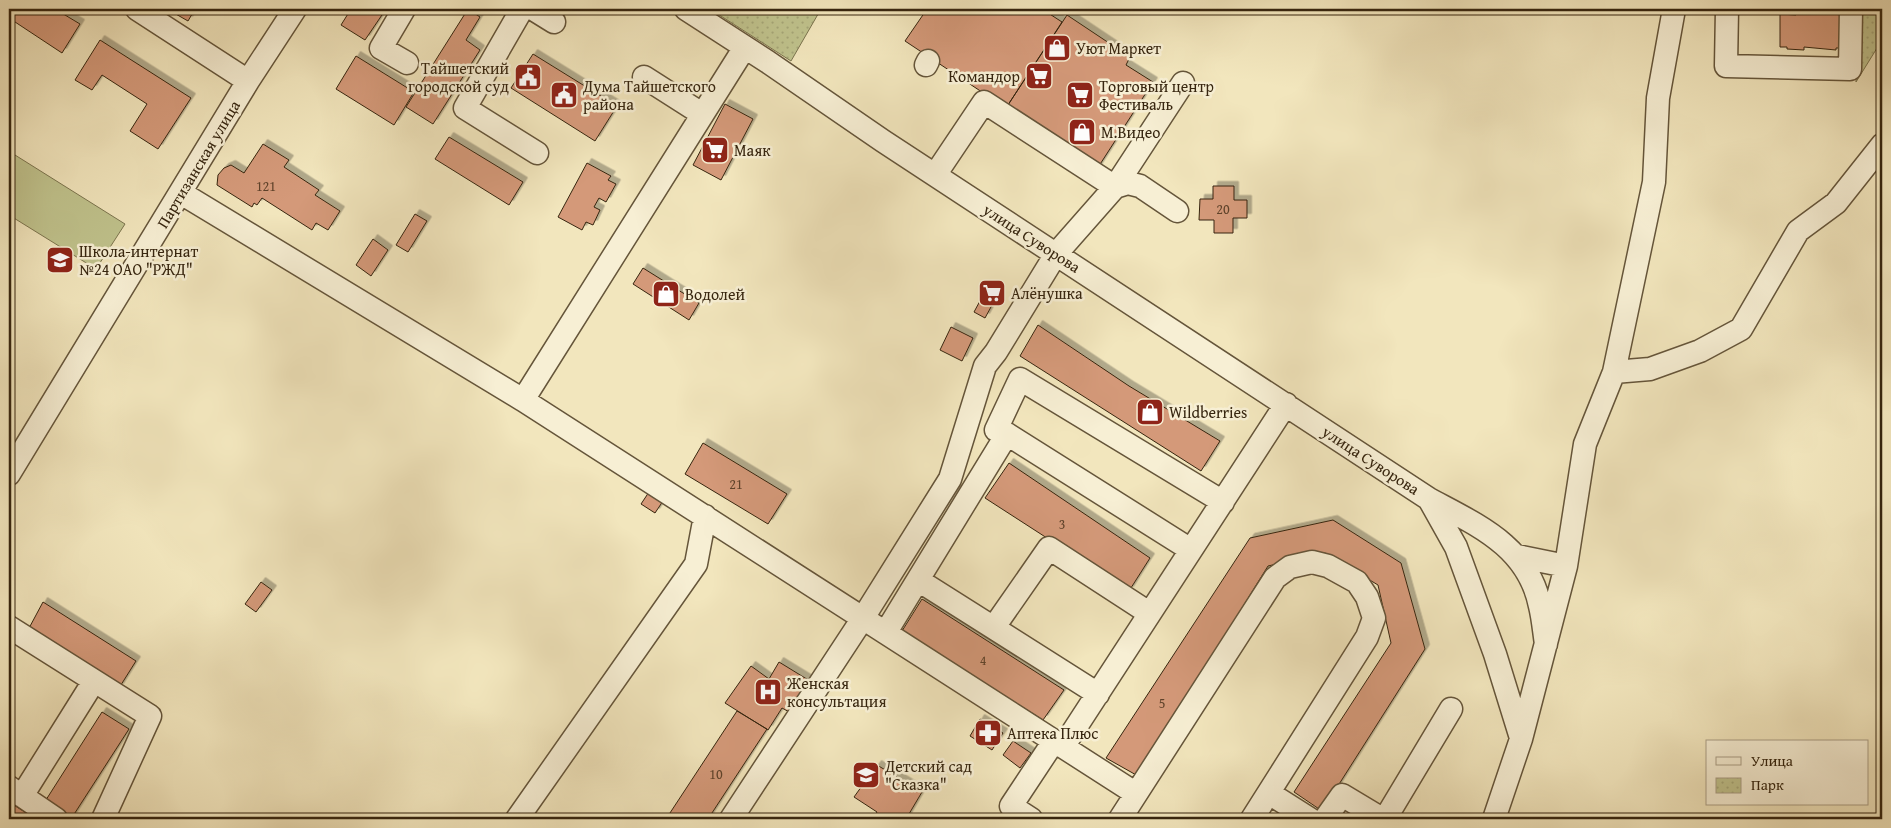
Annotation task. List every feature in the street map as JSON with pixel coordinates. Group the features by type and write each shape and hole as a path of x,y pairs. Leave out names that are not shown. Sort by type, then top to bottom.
{"street":[{"path":"137,9 248,81"},
{"name":"Партизанская улица","path":"9,474 248,81 296,9"},
{"path":"404,9 381,48 407,63"},
{"path":"522,9 465,108 537,153"},
{"path":"533,9 554,22"},
{"name":"улица Суворова","path":"686,9 1429,499 1486,530 1517,556"},
{"path":"1494,819 1521,739 1566,566 1585,444 1614,372 1654,182 1658,98 1674,9"},
{"path":"1727,9 1726,66 1850,69 1851,9"},
{"path":"523,400 745,47"},
{"path":"644,77 702,114"},
{"path":"732,819 863,618 950,479 985,366 996,352 1056,254 1115,187 1183,83"},
{"path":"935,175 984,102 1115,187"},
{"path":"1614,372 1650,369 1700,350 1741,329 1798,231 1836,203 1882,145"},
{"path":"1115,187 1128,183 1140,186 1177,211"},
{"path":"181,193 523,400 1135,793"},
{"path":"996,352 1020,379 1222,502"},
{"path":"1020,379 996,430 1007,434 1191,550"},
{"path":"1030,819 1011,806 1098,694 1286,404"},
{"path":"886,632 1007,434"},
{"path":"1429,499 1456,547 1495,654 1521,739"},
{"path":"517,819 696,564 704,516"},
{"path":"994,628 1049,548 1149,613"},
{"path":"1517,556 1566,566"},
{"path":"1517,556 1533,585 1540,605 1546,644"},
{"path":"1120,819 1275,578 1290,567 1312,562 1328,566 1356,582 1367,597 1374,618 1367,637 1252,819"},
{"path":"918,580 1098,694"},
{"path":"9,627 150,716 103,819"},
{"path":"56,819 15,792 94,681"},
{"path":"1326,819 1342,795 1384,819 1451,709"},
{"path":"1269,793 1310,819"}],"green space":[{"path":"710,9 821,9 791,61"},
{"path":"1857,9 1882,9 1882,40 1856,82"},
{"path":"15,155 125,224 96,269 9,215 9,166"}],"building":[{"path":"9,9 55,9 80,24 62,53 9,18"},
{"path":"177,9 195,9 188,21 174,13"},
{"path":"351,9 386,9 365,40 341,25"},
{"path":"468,9 480,17 466,40 480,50 433,124 406,107"},
{"path":"927,9 1042,9 1062,22 1006,108 905,41"},
{"path":"1796,12 1845,15 1844,48 1836,48 1836,50 1804,47 1804,50 1780,47 1780,14 1796,15"},
{"name":"Торговый центр Фестиваль","path":"1067,15 1130,57 1126,65 1153,82 1097,169 1006,108"},
{"path":"100,40 191,98 158,149 130,131 147,104 102,75 92,90 75,80"},
{"path":"533,54 617,106 595,141 511,88"},
{"path":"356,56 414,92 394,125 336,89"},
{"path":"725,104 753,119 721,180 693,165"},
{"path":"449,137 523,182 509,205 435,159"},
{"path":"263,144 289,160 284,167 319,190 315,195 340,211 328,230 316,223 312,230 262,198 257,205 254,203 252,207 217,185 218,175 224,168 231,165 244,173"},
{"path":"587,163 611,176 608,180 616,184 606,202 599,198 594,207 600,210 593,225 586,222 582,230 558,217"},
{"path":"1213,186 1234,186 1234,200 1247,200 1247,218 1233,218 1233,233 1214,233 1214,220 1199,220 1200,199 1213,199"},
{"path":"415,214 427,221 408,252 396,245"},
{"path":"373,239 388,250 371,276 356,265"},
{"name":"Водолей","path":"643,268 699,303 689,320 633,284"},
{"path":"987,288 998,294 985,318 974,312"},
{"path":"1038,325 1129,386 1220,441 1201,471 1020,356"},
{"path":"951,327 973,338 962,361 940,350"},
{"path":"703,443 787,494 768,524 685,474"},
{"path":"1009,463 1150,558 1129,591 985,498"},
{"path":"649,492 663,501 655,513 641,504"},
{"path":"1333,520 1401,563 1425,649 1322,811 1294,792 1391,643 1378,585 1325,553 1268,566 1138,776 1106,758 1250,538"},
{"path":"261,582 272,590 256,612 245,604"},
{"path":"922,599 1064,690 1043,720 902,631"},
{"path":"43,602 136,661 119,688 28,630"},
{"name":"Женская консультация","path":"779,662 810,681 791,713 782,708 768,730 725,703 751,666 769,679"},
{"path":"737,711 767,729 708,819 666,819"},
{"path":"102,712 129,729 71,819 69,819 44,803"},
{"path":"980,719 1003,733 992,750 970,736"},
{"path":"1013,741 1031,753 1020,768 1003,755"},
{"path":"877,765 922,792 906,819 873,819 877,812 854,797"},
{"path":"9,802 36,819 9,819"}],"place":[{"name":"Уют Маркет","path":"1057,48"},
{"name":"Командор","path":"1039,76"},
{"name":"Тайшетский городской суд","path":"528,77"},
{"name":"Дума Тайшетского района","path":"564,95"},
{"name":"Торговый центр Фестиваль","path":"1080,95"},
{"name":"М.Видео","path":"1082,132"},
{"name":"Маяк","path":"715,150"},
{"name":"Школа-интернат №24 ОАО \"РЖД\"","path":"60,260"},
{"name":"Алёнушка","path":"992,293"},
{"name":"Водолей","path":"666,294"},
{"name":"Wildberries","path":"1150,412"},
{"name":"Женская консультация","path":"768,692"},
{"name":"Аптека Плюс","path":"988,733"},
{"name":"Детский сад \"Сказка\"","path":"866,775"}]}
